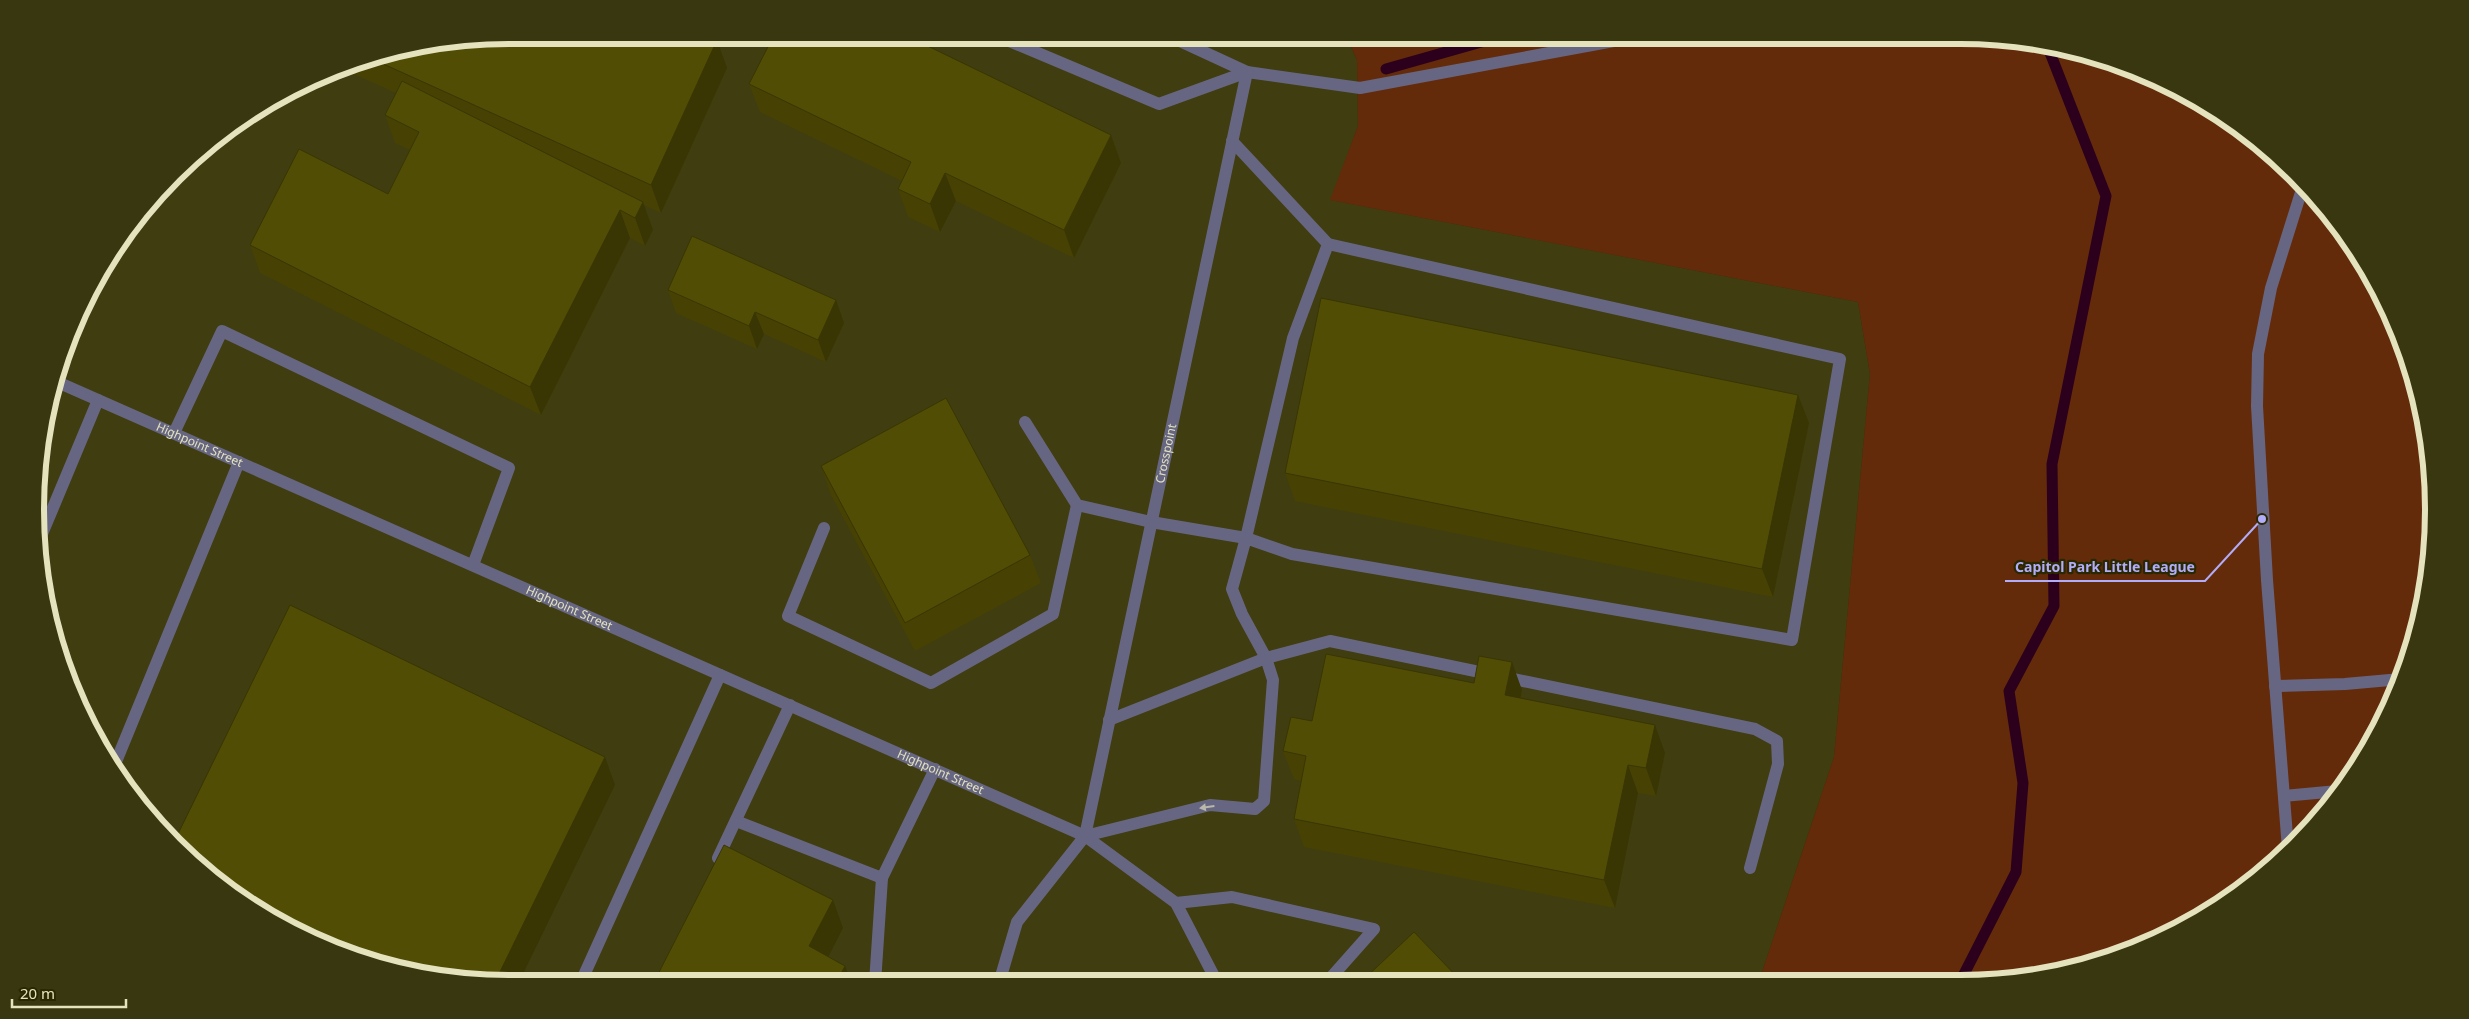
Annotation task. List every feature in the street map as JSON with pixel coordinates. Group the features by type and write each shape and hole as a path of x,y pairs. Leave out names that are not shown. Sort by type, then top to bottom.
{"street":[{"path":"1016,44 1159,104 1246,72"},
{"path":"1186,44 1246,72 1360,88 1597,44"},
{"name":"Crosspoint","path":"1085,836 1246,72"},
{"path":"1077,505 1151,522 1246,538 1292,554 1792,640 1840,359 1328,244 1232,141"},
{"path":"2287,841 2275,686 2257,406 2258,354 2271,288 2301,193"},
{"path":"1001,975 1017,922 1085,836 1210,805 1255,809 1264,801 1273,680 1266,658 1242,614 1232,589 1246,538 1293,338 1328,244"},
{"path":"174,433 222,331 510,468 473,565"},
{"name":"Highpoint Street","path":"61,384 1085,836 1176,903"},
{"path":"45,528 98,400"},
{"path":"824,528 788,616 931,683 1053,614 1077,505 1025,422"},
{"path":"117,760 239,462"},
{"path":"1109,720 1266,658 1330,641 1755,729 1777,741 1778,764 1750,868"},
{"path":"584,975 720,674"},
{"path":"2275,686 2345,684 2393,680"},
{"path":"715,866 790,705"},
{"path":"876,975 882,878 935,769"},
{"path":"2284,796 2330,792"},
{"path":"736,821 882,878"},
{"path":"1213,975 1176,903 1232,897 1374,929 1333,975"}],"shaded area":[{"path":"510,44 1350,44 1357,60 1358,126 1331,200 1858,302 1870,374 1834,757 1761,975 510,975 479,974 419,966 360,951 331,940 277,913 251,897 202,860 180,839 159,817 122,768 106,742 79,688 68,659 53,600 45,540 44,510 45,479 53,419 68,360 92,304 122,251 159,202 202,159 251,122 304,92 360,68 419,53 449,48"},
{"path":"1350,44 1990,45 2050,53 2109,68 2138,79 2192,106 2243,140 2267,159 2310,202 2347,251 2363,277 2390,331 2401,360 2416,419 2421,449 2424,479 2424,540 2416,600 2409,630 2401,659 2377,715 2347,768 2329,793 2310,817 2267,860 2218,897 2165,927 2109,951 2050,966 1990,974 1761,975 1834,757 1870,374 1858,302 1330,200 1358,126 1357,60"}],"building":[{"path":"715,44 651,185 380,62 419,53 479,45"},
{"path":"769,44 924,44 1111,135 1064,230 945,173 930,204 898,189 911,162 749,84"},
{"path":"402,81 643,202 635,218 620,210 530,387 250,245 299,149 388,194 419,132 385,115"},
{"path":"692,236 836,300 818,340 755,312 749,326 668,290"},
{"path":"1321,298 1798,395 1762,569 1285,473"},
{"path":"946,398 1030,555 905,623 821,466"},
{"path":"290,605 605,757 499,975 449,971 419,966 360,951 331,940 277,913 251,897 202,860 177,836"},
{"path":"1326,654 1474,683 1479,656 1512,662 1505,695 1655,725 1646,768 1628,765 1604,880 1294,819 1306,756 1283,751 1291,717 1312,721"},
{"path":"724,845 833,900 809,946 845,966 840,975 658,975"},
{"path":"1414,932 1455,975 1368,975"}],"waterway":[{"path":"1386,69 1474,44"},
{"path":"1964,975 2016,872 2023,783 2009,691 2054,606 2052,464 2106,196 2050,53"}],"place":[{"name":"Capitol Park Little League","path":"2262,519"}]}
